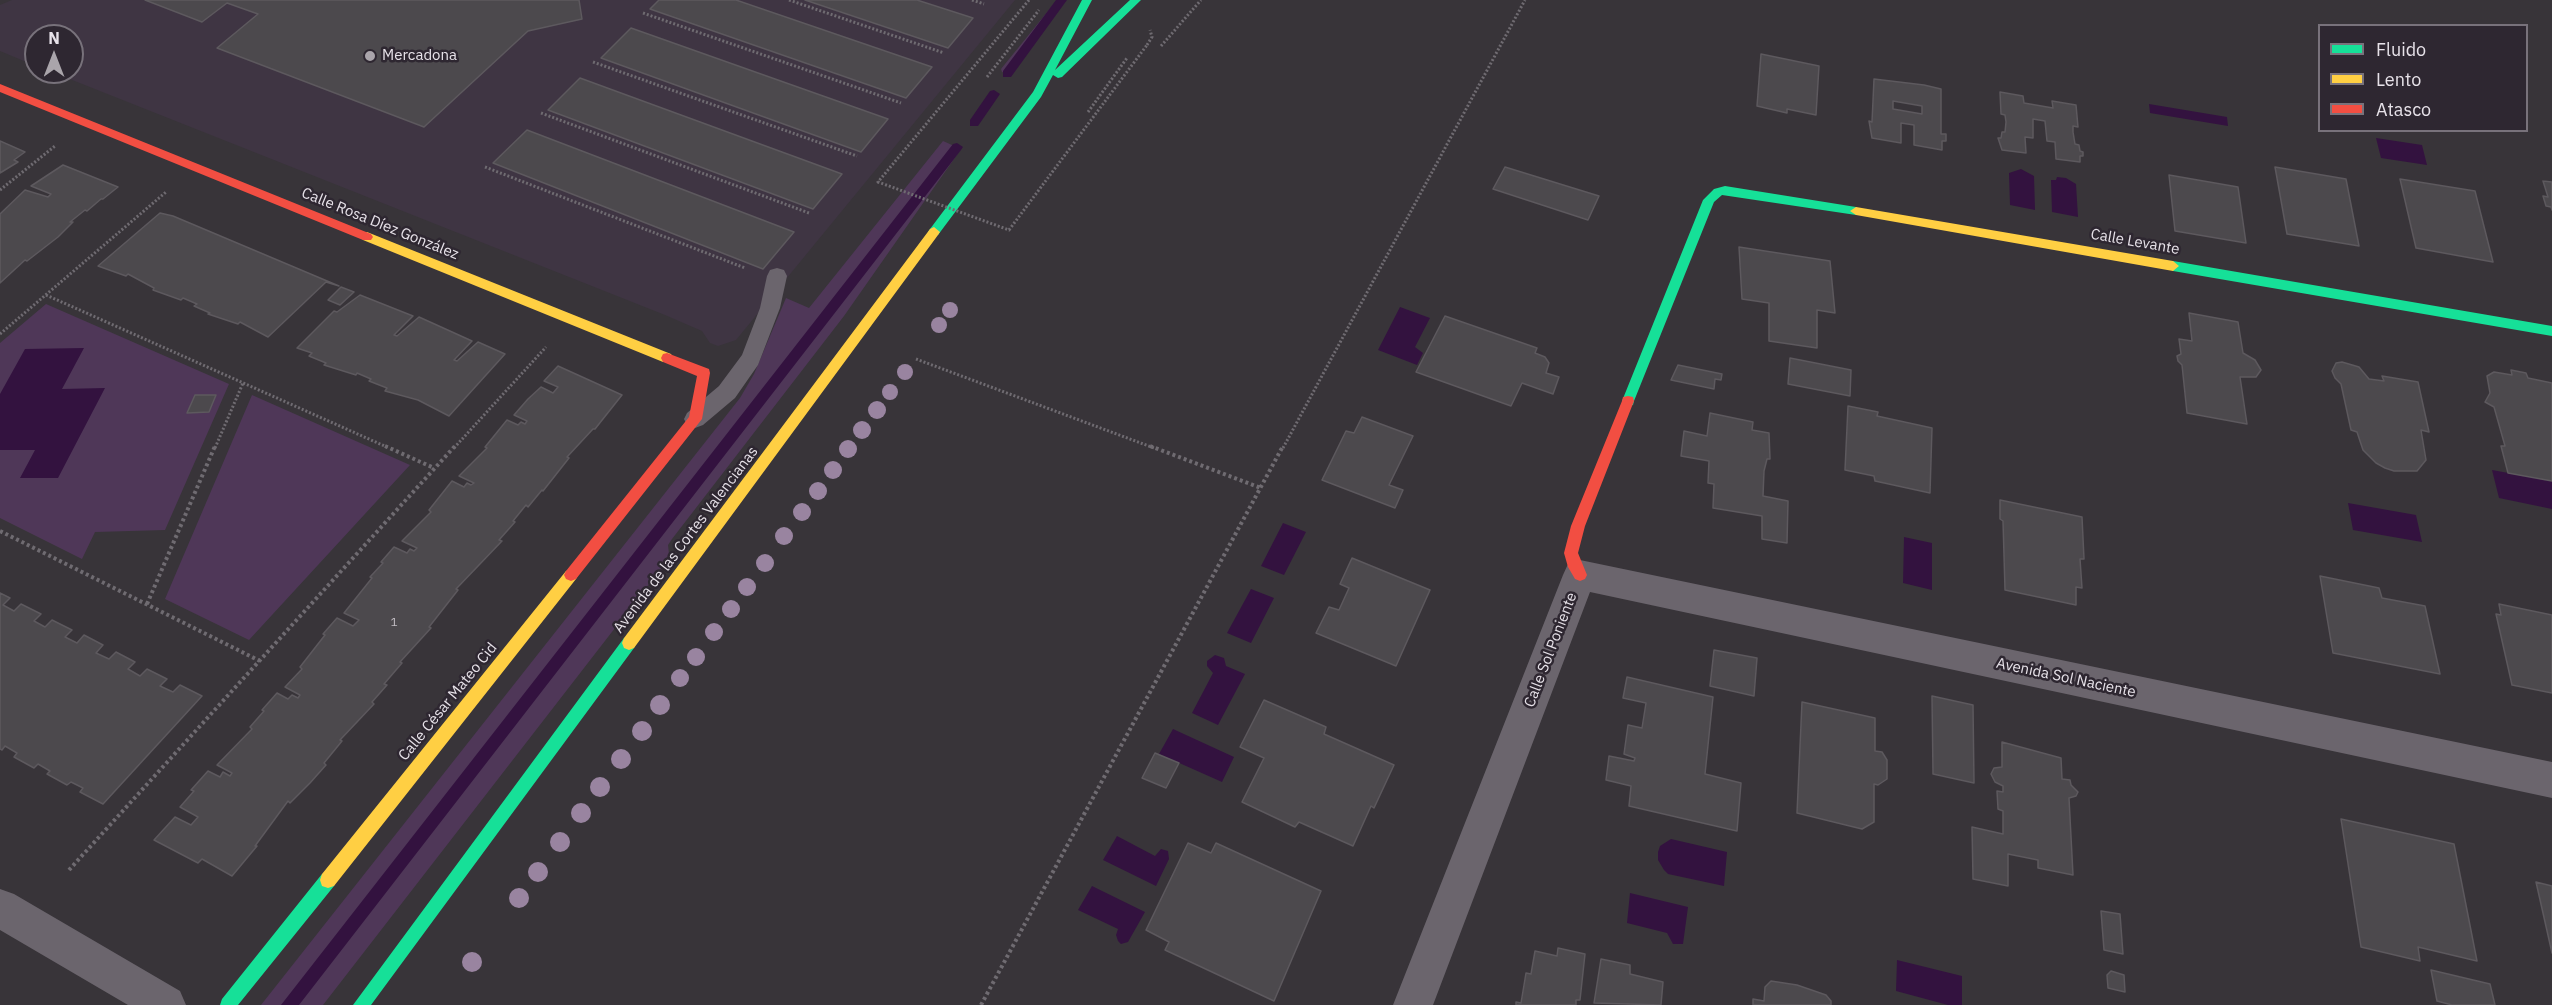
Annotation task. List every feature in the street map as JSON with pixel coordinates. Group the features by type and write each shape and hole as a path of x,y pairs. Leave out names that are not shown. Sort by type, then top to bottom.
{"street":[{"name":"Avenida de las Cortes Valencianas","path":"361,1005 1037,94 1087,0"},
{"name":"Avenida de las Cortes Valencianas","path":"1037,94 1136,0"},
{"name":"Calle Rosa Díez González","path":"0,88 704,373 695,419"},
{"name":"Calle Levante","path":"1713,196 1725,190 1763,195 2552,331"},
{"name":"Calle Sol Poniente","path":"1413,1005 1580,575 1571,553 1578,526 1713,196"},
{"name":"Calle César Mateo Cid","path":"228,1005 695,419"},
{"name":"Avenida Sol Naciente","path":"1580,575 2552,780"},
{"path":"0,908 166,1005"}],"lane":[{"path":"695,419 728,392 751,359 770,308 777,276"}],"path":[{"path":"789,0 944,53"},
{"path":"972,0 984,4"},
{"path":"1029,0 878,182 1009,230 1147,45 1152,37 1149,27"},
{"path":"1161,46 1201,0"},
{"path":"981,1005 1525,0"},
{"path":"987,77 1040,9"},
{"path":"643,13 901,104"},
{"path":"1144,36 1152,37"},
{"path":"1088,112 1130,55"},
{"path":"593,62 857,156"},
{"path":"541,113 809,213"},
{"path":"0,190 83,123"},
{"path":"485,167 748,269"},
{"path":"0,334 173,186"},
{"path":"46,295 435,468"},
{"path":"69,870 548,344"},
{"path":"916,359 1261,488"},
{"path":"147,604 243,383"},
{"path":"0,531 260,660"}],"shaded area":[{"path":"12,0 1015,0 736,340 718,346 710,343 702,331 665,315 82,84 84,24 24,24 24,61 0,51 0,5"},
{"path":"1057,0 1065,0 1013,73 1002,72 1001,69"},
{"path":"2149,104 2227,117 2228,126 2150,113"},
{"path":"2376,138 2422,145 2427,165 2381,158"},
{"path":"943,141 961,149 844,316 672,539 668,545 669,554 663,566 323,1005 261,1005 740,398 754,374 786,298 809,308"},
{"path":"2021,169 2034,176 2035,210 2010,205 2009,173"},
{"path":"2057,177 2066,178 2076,184 2078,217 2052,212 2051,180 2056,180"},
{"path":"46,304 229,384 165,530 95,532 82,559 0,518 0,343"},
{"path":"1400,307 1430,318 1415,347 1423,353 1417,365 1378,350"},
{"path":"84,348 62,389 105,388 58,478 20,478 35,450 0,450 0,394 25,349"},
{"path":"252,395 410,465 249,640 165,599"},
{"path":"2492,470 2552,481 2552,509 2499,498"},
{"path":"2348,503 2416,515 2422,542 2353,530"},
{"path":"1283,523 1306,532 1284,575 1261,566"},
{"path":"1904,537 1932,543 1932,590 1903,583"},
{"path":"1251,589 1274,598 1251,643 1227,633"},
{"path":"1215,655 1224,658 1226,666 1245,674 1218,725 1192,713 1213,673 1207,666 1207,661"},
{"path":"1173,729 1234,757 1222,782 1159,754"},
{"path":"1117,836 1155,856 1161,849 1168,851 1169,859 1156,886 1103,860"},
{"path":"1671,839 1727,852 1724,886 1668,874 1658,860 1658,852 1660,846"},
{"path":"1092,886 1145,912 1128,942 1121,944 1118,941 1116,935 1118,929 1078,910"},
{"path":"1630,893 1688,907 1683,944 1673,944 1667,933 1627,923"},
{"path":"1897,960 1962,976 1962,1005 1948,1005 1896,991"}],"building":[{"name":"Mercadona","path":"145,0 579,0 582,19 528,31 424,127 217,48 258,14 227,3 202,22"},
{"path":"659,0 736,0 932,67 906,98 650,9"},
{"path":"805,0 917,0 973,18 948,48"},
{"path":"631,28 888,119 861,152 601,58"},
{"path":"1761,54 1819,66 1816,115 1787,109 1787,113 1757,106"},
{"path":"580,78 842,174 813,209 548,110"},
{"path":"1874,79 1941,89 1941,134 1946,134 1946,141 1942,141 1942,150 1914,145 1914,125 1901,123 1901,143 1872,138 1869,121 1872,122","holes":["1893,101 1922,106 1922,114 1893,109"]},
{"path":"2000,92 2023,96 2024,103 2053,108 2052,101 2076,105 2078,127 2073,126 2073,132 2075,144 2079,145 2080,151 2083,152 2080,162 2056,159 2055,142 2047,141 2045,121 2033,119 2033,138 2025,137 2026,153 2002,150 1998,138 2001,138 2002,132 2005,132 2006,122 2005,115 2001,114"},
{"path":"527,130 794,232 763,269 493,163"},
{"path":"0,141 25,152 14,160 18,162 0,173"},
{"path":"63,165 118,187 70,222 73,222 58,237 27,261 25,260 0,283 0,214 25,190 48,197 51,194 31,186"},
{"path":"1505,167 1599,196 1588,220 1493,189"},
{"path":"2275,167 2346,179 2359,246 2287,234"},
{"path":"2169,175 2238,187 2246,243 2175,231"},
{"path":"2400,179 2475,191 2493,262 2416,248"},
{"path":"2543,181 2552,182 2552,210 2551,207 2546,206 2543,196 2548,197"},
{"path":"160,213 173,216 339,286 326,282 268,337 240,322 238,324 208,314 210,313 194,306 197,304 183,298 181,300 153,290 154,288 128,274 126,276 98,266"},
{"path":"1739,247 1830,261 1835,313 1817,310 1817,348 1769,341 1769,303 1742,299"},
{"path":"341,287 354,292 340,305 328,300"},
{"path":"360,295 413,316 394,335 397,336 419,317 472,341 454,360 457,361 478,342 505,354 449,416 418,400 385,391 387,388 357,373 356,375 324,365 326,363 309,356 312,353 297,348 334,311 337,312"},
{"path":"2189,313 2238,322 2243,353 2255,360 2261,370 2256,377 2240,377 2247,424 2187,413 2182,365 2177,356 2181,354 2179,339 2192,341"},
{"path":"1445,316 1537,348 1535,353 1545,357 1549,363 1546,373 1559,377 1553,394 1522,383 1511,406 1416,372"},
{"path":"1790,358 1851,370 1850,396 1788,384"},
{"path":"2342,362 2359,367 2369,379 2384,381 2382,376 2418,382 2429,432 2421,430 2426,460 2417,471 2394,471 2385,468 2376,463 2363,450 2357,432 2351,430 2341,384 2332,371 2336,363"},
{"path":"1678,365 1722,374 1721,380 1715,379 1714,389 1671,380"},
{"path":"558,366 622,395 595,429 567,457 569,458 543,491 528,507 526,505 499,540 502,541 456,589 458,590 429,627 431,628 400,662 402,663 384,684 387,685 372,702 374,704 340,740 342,741 324,763 326,765 290,803 288,801 255,846 257,846 232,876 202,859 198,863 154,840 175,817 191,825 198,817 180,807 194,791 191,790 208,771 220,777 223,772 230,776 232,773 217,765 252,729 250,727 277,693 288,699 292,695 298,698 300,695 285,687 302,669 300,667 325,635 323,634 337,618 353,626 359,620 344,613 383,563 381,562 394,547 407,553 410,549 414,551 417,548 402,541 431,512 429,510 452,481 464,487 467,483 471,485 474,483 459,476 487,448 485,447 507,420 518,425 521,422 525,424 527,421 514,415 541,387 553,393 558,387 544,381"},
{"path":"2511,370 2526,373 2528,378 2552,383 2552,481 2508,473 2501,446 2505,446 2494,407 2485,402 2490,393 2487,376 2494,372 2512,375"},
{"path":"195,395 216,395 209,412 187,413"},
{"path":"1848,406 1878,412 1877,416 1932,428 1930,493 1875,481 1874,476 1845,470"},
{"path":"1710,413 1753,422 1752,430 1769,433 1770,459 1767,459 1764,471 1763,496 1788,501 1787,543 1762,539 1762,516 1713,508 1714,484 1708,483 1709,461 1681,456 1684,431 1707,436"},
{"path":"1362,417 1413,436 1389,485 1403,490 1395,508 1322,480 1346,431 1354,433"},
{"path":"2000,500 2082,517 2084,559 2080,559 2082,588 2076,587 2076,605 2005,590 2003,521 2000,519"},
{"path":"1352,558 1430,590 1396,666 1316,633 1329,607 1339,610 1349,588 1340,584"},
{"path":"2320,576 2379,588 2382,598 2425,606 2440,674 2333,653"},
{"path":"0,593 10,598 3,605 14,611 21,604 41,614 34,621 45,627 52,620 72,630 65,637 77,643 84,635 103,645 96,653 109,659 116,652 135,662 128,669 140,676 147,669 167,679 160,686 173,692 180,685 202,696 103,804 80,792 83,788 71,782 67,785 47,774 50,771 38,764 34,768 14,757 17,753 5,746 2,750 0,749"},
{"path":"2499,604 2552,615 2552,693 2512,685 2496,614 2501,615"},
{"path":"1714,650 1757,658 1754,696 1710,686"},
{"path":"1627,677 1713,697 1705,774 1741,783 1737,831 1629,806 1631,786 1606,780 1609,756 1634,761 1635,758 1624,754 1628,725 1642,728 1646,703 1623,698"},
{"path":"1932,696 1973,705 1974,783 1933,774"},
{"path":"1264,700 1326,727 1324,734 1394,765 1374,808 1371,806 1353,846 1299,822 1295,827 1242,802 1264,758 1240,747"},
{"path":"1802,702 1875,718 1875,751 1882,752 1887,760 1887,779 1878,785 1874,784 1874,822 1862,829 1797,813"},
{"path":"2002,742 2061,758 2062,779 2070,780 2071,785 2078,792 2076,796 2069,798 2073,875 2038,868 2038,860 2008,854 2008,886 1973,879 1972,827 2003,834 2003,811 1998,809 1997,791 2003,792 2003,786 1995,782 1991,774 1994,768 2002,767"},
{"path":"1155,753 1179,763 1166,788 1142,778"},
{"path":"2341,819 2454,844 2477,961 2418,947 2420,961 2361,947"},
{"path":"1188,843 1211,853 1216,843 1321,891 1274,1001 1165,950 1169,942 1146,930"},
{"path":"2536,882 2552,886 2552,953"},
{"path":"2101,911 2120,914 2123,954 2104,950"},
{"path":"1558,948 1585,954 1580,1000 1576,1000 1576,1005 1516,1005 1516,1002 1521,1003 1526,973 1531,974 1535,951 1557,956"},
{"path":"1601,959 1630,965 1630,974 1663,982 1661,1005 1594,1003"},
{"path":"2431,970 2490,984 2495,1005 2452,1005 2437,1001"},
{"path":"2111,971 2124,975 2125,992 2108,988 2107,975"},
{"path":"1771,981 1797,985 1826,995 1831,1005 1753,1005 1753,999 1764,1001 1765,987"}],"waterway":[{"path":"1007,74 1062,0"},
{"path":"974,123 994,94"},
{"path":"289,1005 957,147"}],"traffic: fast":[{"path":"934,232 1037,94 1087,0"},
{"path":"1058,74 1136,0"},
{"path":"1628,401 1709,200 1718,192 1725,190 1856,211"},
{"path":"2173,266 2552,331"},
{"path":"361,1005 629,643"},
{"path":"228,1005 328,880"}],"traffic: slow":[{"path":"1856,211 2173,266"},
{"path":"629,643 934,232"},
{"path":"367,237 667,358"},
{"path":"328,880 571,575"}],"traffic: jam":[{"path":"0,88 367,237"},
{"path":"571,575 695,419 704,373 667,358"},
{"path":"1580,575 1573,563 1571,553 1578,526 1628,401"}],"place":[{"name":"Mercadona","path":"370,56"}]}
